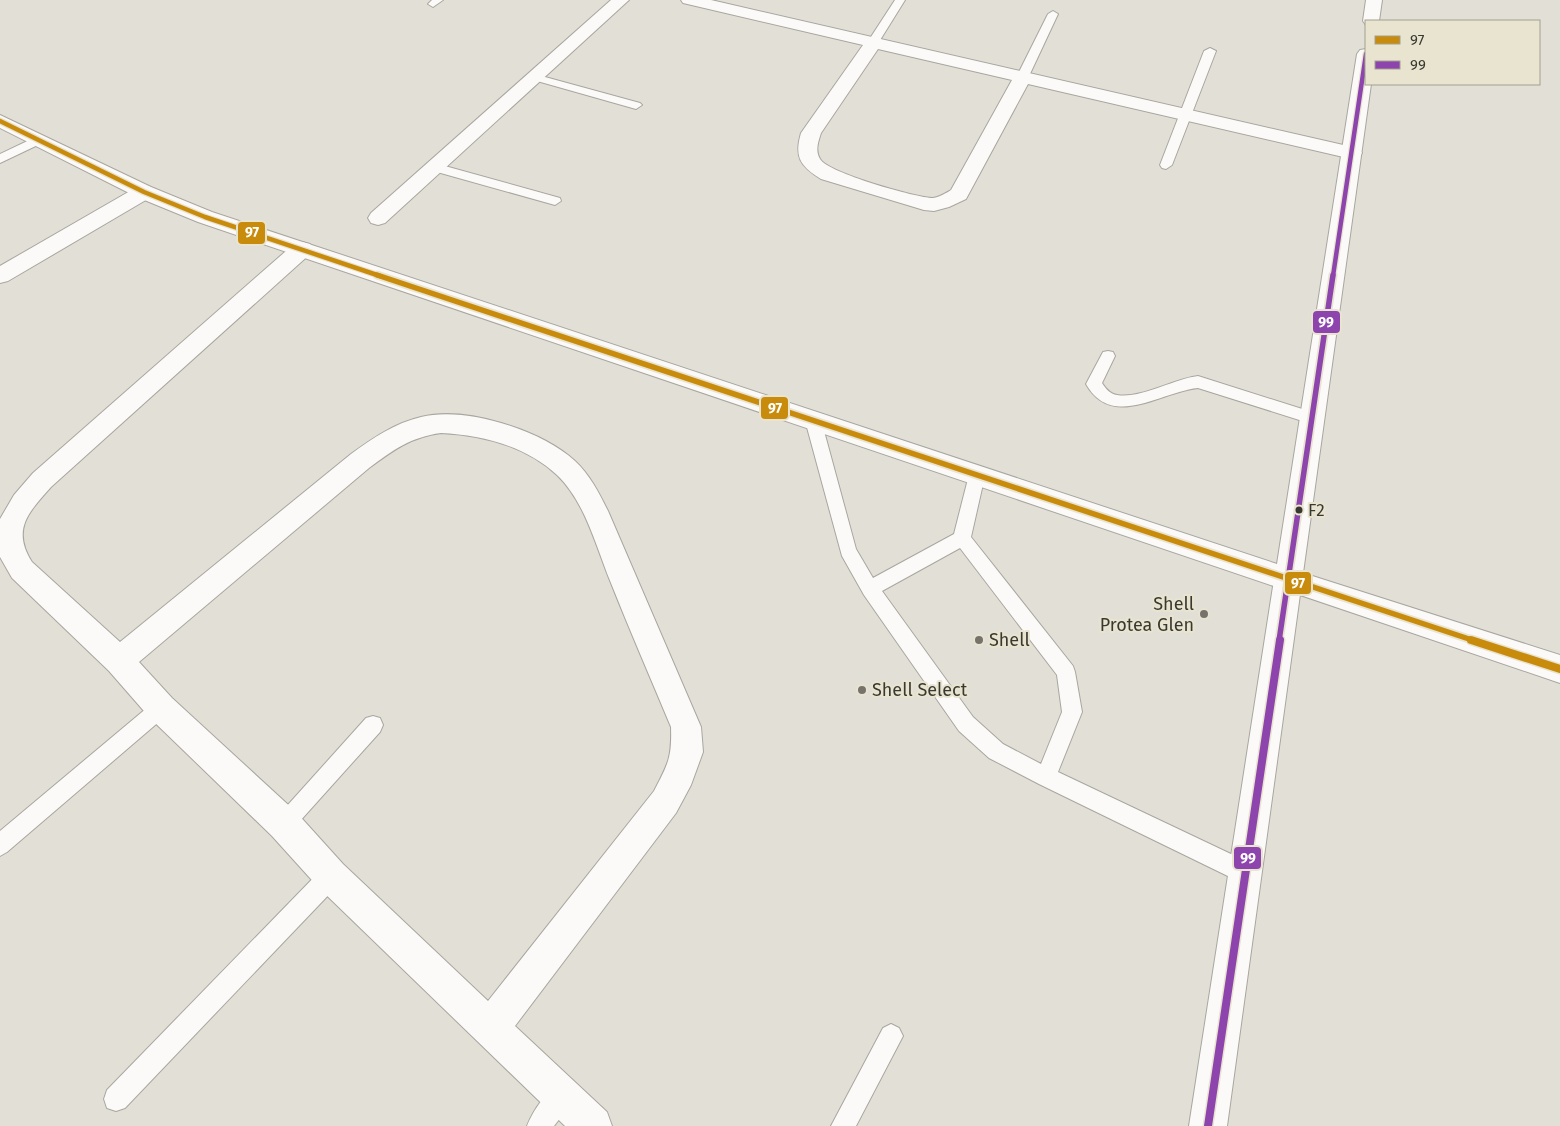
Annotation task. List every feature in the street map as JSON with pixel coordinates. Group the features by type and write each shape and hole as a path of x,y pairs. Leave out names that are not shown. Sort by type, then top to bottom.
{"street":[{"path":"378,218 621,0"},
{"path":"689,0 739,5 873,43 1352,153"},
{"path":"1371,20 1374,0"},
{"path":"873,43 811,133 806,143 807,155 812,164 831,177 930,204 951,200 959,194 1023,76"},
{"path":"1208,1126 1365,61"},
{"path":"0,121 144,192 205,217 1288,580 1560,669"},
{"path":"0,276 144,192"},
{"path":"302,249 42,480 25,498 14,517 8,538 11,552 22,570 119,661 160,708 284,824 331,876 594,1126"},
{"path":"119,661 360,461 402,433 425,426 443,425 461,425 499,432 528,443 556,460 577,480 596,515 686,727 687,752 680,774 665,802 491,1027"}],"lane":[{"path":"873,43 900,0"},
{"path":"1023,76 1053,14"},
{"path":"1166,165 1210,51"},
{"path":"534,77 636,105"},
{"path":"0,160 38,140"},
{"path":"434,167 555,200"},
{"path":"1108,356 1094,384 1098,392 1107,398 1128,401 1152,395 1180,384 1198,382 1312,418"},
{"path":"813,420 848,551 870,589 966,724 996,751 1244,872"},
{"path":"870,589 962,538 977,476"},
{"path":"962,538 1066,672 1072,712 1046,777"},
{"path":"0,845 160,708"},
{"path":"284,824 373,725"},
{"path":"116,1099 331,876"},
{"path":"843,1126 892,1036"},
{"path":"539,1126 562,1095"}],"transit line":[{"name":"99","path":"1208,1126 1365,61"},
{"name":"97","path":"0,121 144,192 205,217 1288,580 1560,669"}],"place":[{"name":"F2","path":"1299,510"},
{"name":"Shell Protea Glen","path":"1204,614"},
{"name":"Shell","path":"979,640"},
{"name":"Shell Select","path":"862,690"}]}
